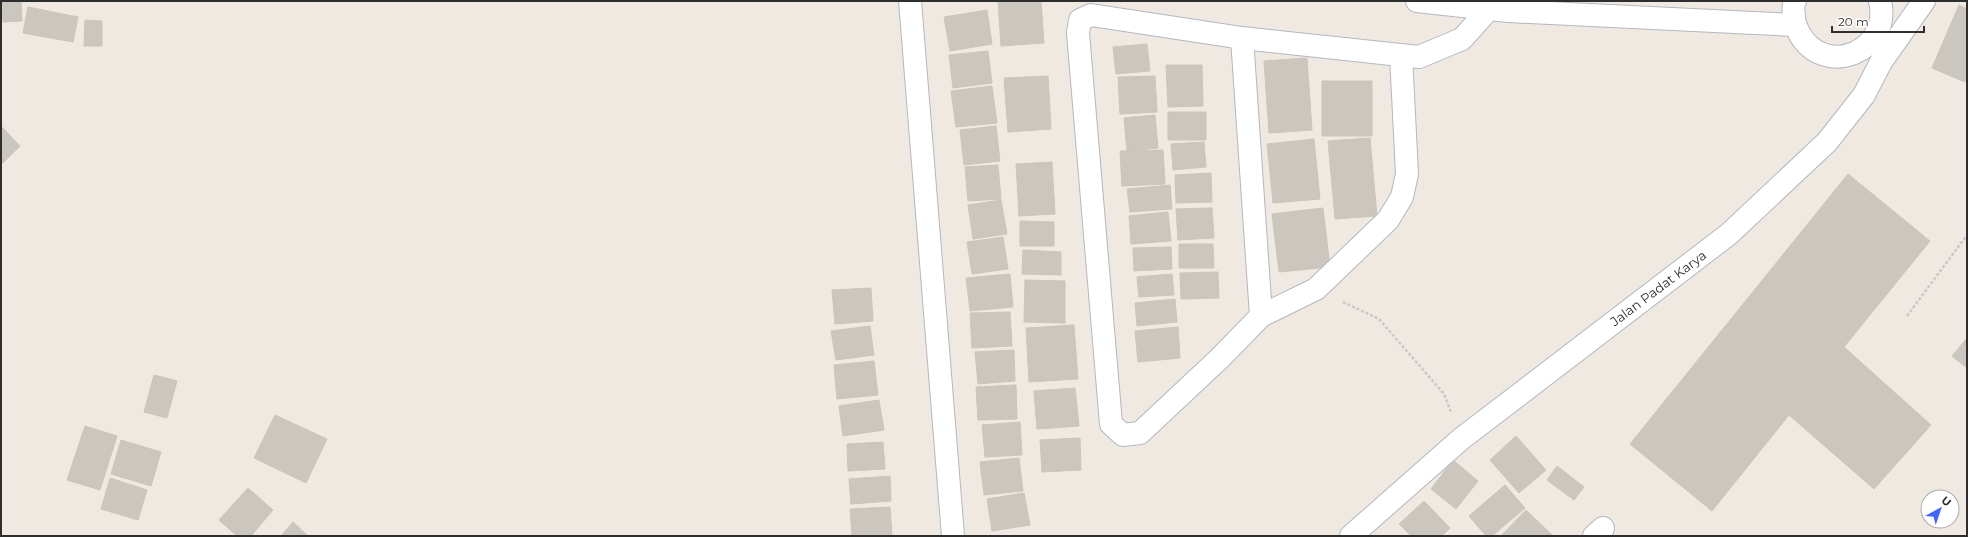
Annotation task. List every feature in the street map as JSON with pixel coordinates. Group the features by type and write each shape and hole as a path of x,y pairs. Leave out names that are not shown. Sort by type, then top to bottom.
{"street":[{"path":"910,1 953,536"},
{"path":"1417,1 1489,9 1795,25"},
{"path":"1795,1 1795,25 1803,40 1817,52 1835,57 1853,55 1881,62"},
{"path":"1853,55 1868,46 1879,30 1883,12 1880,1"},
{"name":"Jalan Padat Karya","path":"1351,536 1461,439 1729,234 1827,142 1864,95 1881,62 1916,3"},
{"path":"1401,55 1407,174 1402,197 1388,220 1316,289 1261,316 1220,358 1140,433 1123,435 1111,424 1078,33 1080,20 1091,15 1242,38 1401,55 1419,57 1462,39 1489,9"},
{"path":"1242,38 1261,316"}],"path":[{"path":"1907,316 1967,235"},
{"path":"1316,289 1379,319 1444,394 1461,439"}],"building":[{"path":"2,1 21,1 22,21 3,22"},
{"path":"998,1 1041,1 1044,43 1001,46"},
{"path":"1959,5 1967,9 1967,77 1965,82 1932,68"},
{"path":"28,7 78,17 73,42 23,33"},
{"path":"987,10 992,44 950,51 944,17"},
{"path":"85,20 102,21 102,46 84,46"},
{"path":"1147,44 1150,71 1116,74 1113,47"},
{"path":"988,51 992,83 953,88 949,55"},
{"path":"1307,58 1312,130 1269,133 1264,61"},
{"path":"1166,65 1202,65 1203,106 1168,107"},
{"path":"1048,76 1051,129 1008,132 1004,78"},
{"path":"1155,76 1157,112 1120,114 1118,77"},
{"path":"1322,81 1372,81 1372,136 1322,136"},
{"path":"992,86 997,123 956,127 951,91"},
{"path":"1168,112 1206,112 1206,140 1168,140"},
{"path":"1155,115 1158,148 1127,151 1124,118"},
{"path":"1,126 20,146 1,165"},
{"path":"996,126 1000,161 964,165 960,130"},
{"path":"1370,138 1377,216 1335,219 1328,141"},
{"path":"1314,139 1320,199 1273,203 1267,144"},
{"path":"1204,142 1206,167 1173,170 1171,144"},
{"path":"1163,150 1165,184 1122,186 1120,151"},
{"path":"1052,162 1055,214 1019,216 1016,164"},
{"path":"998,165 1001,199 968,201 965,167"},
{"path":"1211,173 1212,202 1176,203 1175,175"},
{"path":"1848,174 1930,241 1844,347 1931,425 1874,489 1789,415 1712,511 1630,444"},
{"path":"1170,185 1172,209 1130,212 1127,189"},
{"path":"1001,200 1007,234 973,239 968,205"},
{"path":"1212,208 1214,238 1178,240 1176,209"},
{"path":"1323,208 1330,267 1279,272 1272,214"},
{"path":"1168,212 1171,241 1131,244 1129,216"},
{"path":"1020,221 1054,222 1054,246 1020,246"},
{"path":"1003,237 1008,269 972,274 967,242"},
{"path":"1179,244 1213,244 1214,268 1179,268"},
{"path":"1171,247 1172,269 1134,271 1133,248"},
{"path":"1023,250 1061,252 1061,275 1022,274"},
{"path":"1218,272 1219,298 1181,299 1180,273"},
{"path":"1010,274 1013,307 970,311 966,278"},
{"path":"1172,274 1174,295 1139,297 1137,277"},
{"path":"1025,280 1065,281 1065,323 1024,322"},
{"path":"871,288 873,321 835,324 832,290"},
{"path":"1175,299 1177,322 1137,326 1135,303"},
{"path":"1010,312 1012,346 972,348 970,313"},
{"path":"1074,325 1078,379 1029,382 1026,328"},
{"path":"870,326 874,355 836,360 831,331"},
{"path":"1178,327 1180,358 1138,362 1135,331"},
{"path":"1967,338 1967,368 1952,356"},
{"path":"1014,350 1015,381 978,384 975,352"},
{"path":"874,361 878,395 837,399 834,365"},
{"path":"154,375 177,381 167,418 144,412"},
{"path":"1016,385 1017,419 978,420 976,387"},
{"path":"1075,388 1079,426 1037,429 1034,391"},
{"path":"879,400 884,430 843,436 839,406"},
{"path":"275,415 327,439 306,483 254,458"},
{"path":"1020,422 1022,455 985,457 982,425"},
{"path":"85,426 117,436 100,490 67,480"},
{"path":"1516,436 1546,470 1519,493 1490,460"},
{"path":"1080,438 1081,470 1042,472 1040,440"},
{"path":"121,440 161,452 151,486 111,474"},
{"path":"883,442 885,469 848,471 847,444"},
{"path":"1019,458 1023,491 984,495 980,462"},
{"path":"1453,460 1478,481 1456,509 1431,489"},
{"path":"1557,466 1584,487 1574,500 1547,480"},
{"path":"890,476 891,501 851,504 849,479"},
{"path":"110,478 147,490 138,520 101,509"},
{"path":"1505,485 1525,508 1492,536 1486,536 1469,516"},
{"path":"248,488 273,510 251,536 237,536 219,520"},
{"path":"1024,493 1030,525 992,531 987,499"},
{"path":"1424,501 1450,528 1442,536 1411,536 1399,524"},
{"path":"890,507 892,536 852,536 850,509"},
{"path":"1526,510 1553,536 1501,536"},
{"path":"293,522 308,536 281,536"}]}
